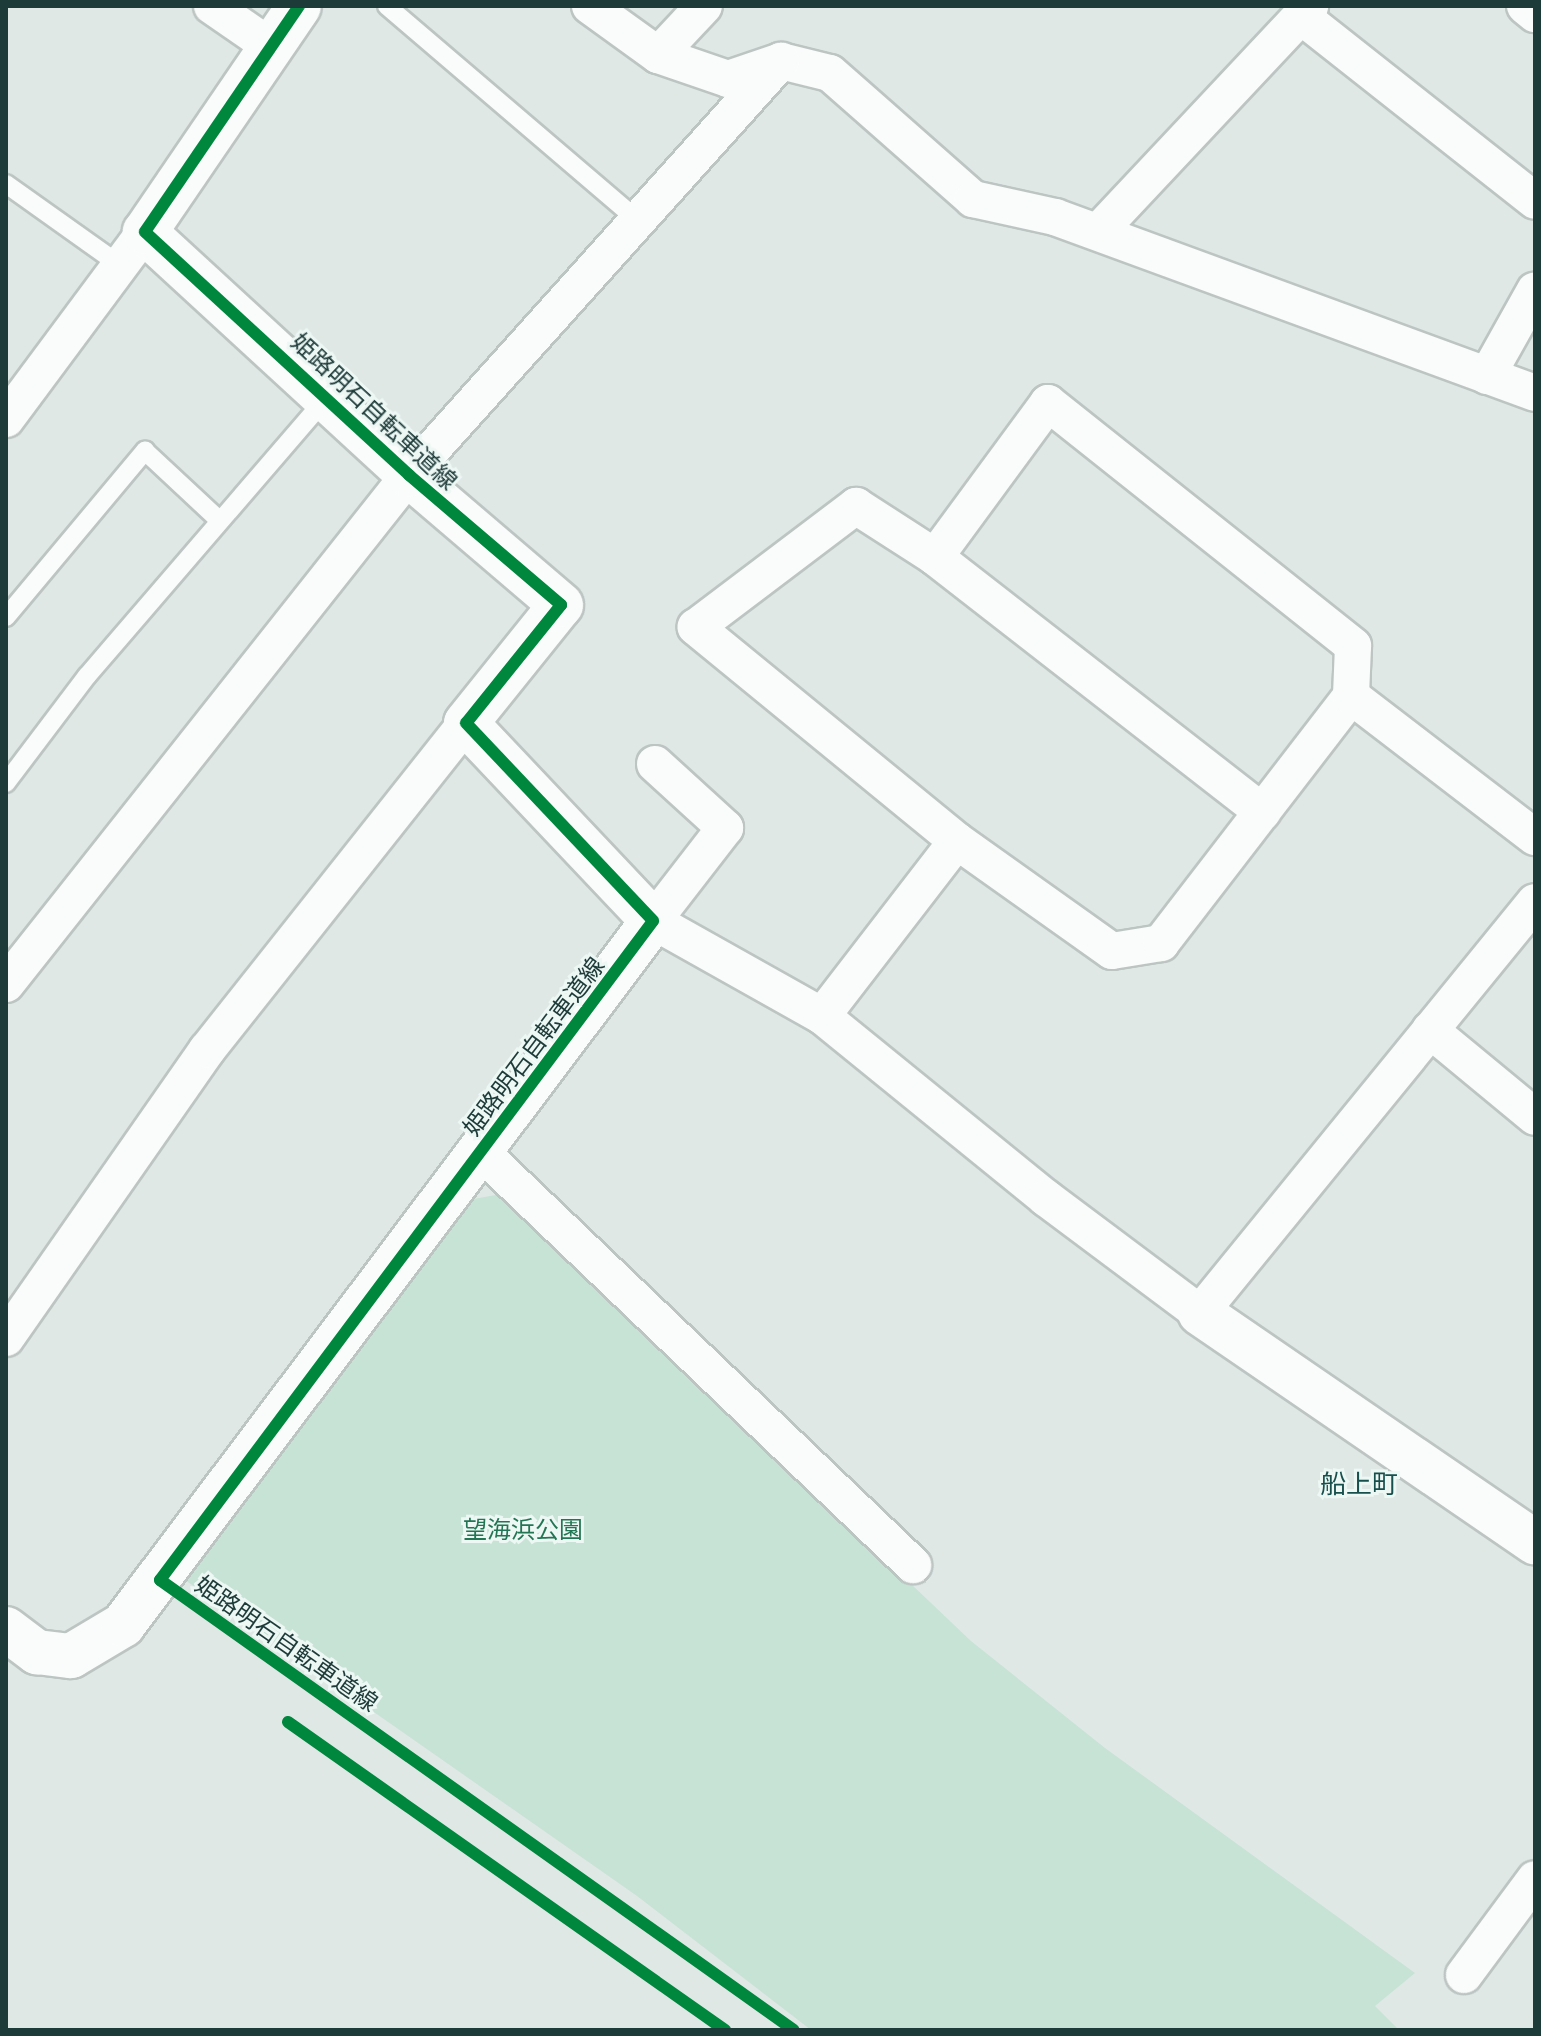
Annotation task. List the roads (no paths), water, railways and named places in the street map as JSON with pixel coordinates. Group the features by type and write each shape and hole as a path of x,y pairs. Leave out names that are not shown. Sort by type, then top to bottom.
{"main road":[{"path":"132,248 299,6"},
{"name":"姫路明石自転車道線","path":"132,248 328,396 409,475 561,605 466,723"},
{"path":"466,723 653,921"},
{"name":"姫路明石自転車道線","path":"6,1629 37,1652 71,1656 123,1625 160,1580 653,921"},
{"path":"1200,1313 1535,1542"}],"street":[{"path":"212,6 270,46"},
{"path":"590,6 658,55 728,79 781,61 830,73 973,199 1055,217 1535,393"},
{"path":"658,55 704,6"},
{"path":"1525,6 1535,14"},
{"path":"1098,232 1306,11 1535,201"},
{"path":"6,984 409,475 781,61"},
{"path":"6,419 132,248"},
{"path":"1487,376 1535,290"},
{"path":"935,557 1048,403 1353,646 1351,696 1262,812 1161,943 1112,951 957,841 696,627 856,506 935,557 1262,812"},
{"path":"1351,696 1535,837"},
{"path":"6,1338 207,1050 466,723"},
{"path":"655,764 725,828 653,921 822,1016 1046,1198 1200,1313 1535,902"},
{"path":"822,1016 957,841"},
{"path":"1430,1030 1535,1117"},
{"path":"481,1152 913,1565"},
{"path":"1464,1975 1535,1879"}],"lane":[{"path":"387,6 638,220"},
{"path":"6,184 132,248"},
{"path":"6,783 87,676 328,396"},
{"path":"6,617 145,451 219,520"}],"district":[{"name":"船上町","path":"1359,1484"}],"park label":[{"name":"望海浜公園","path":"523,1529"}]}
